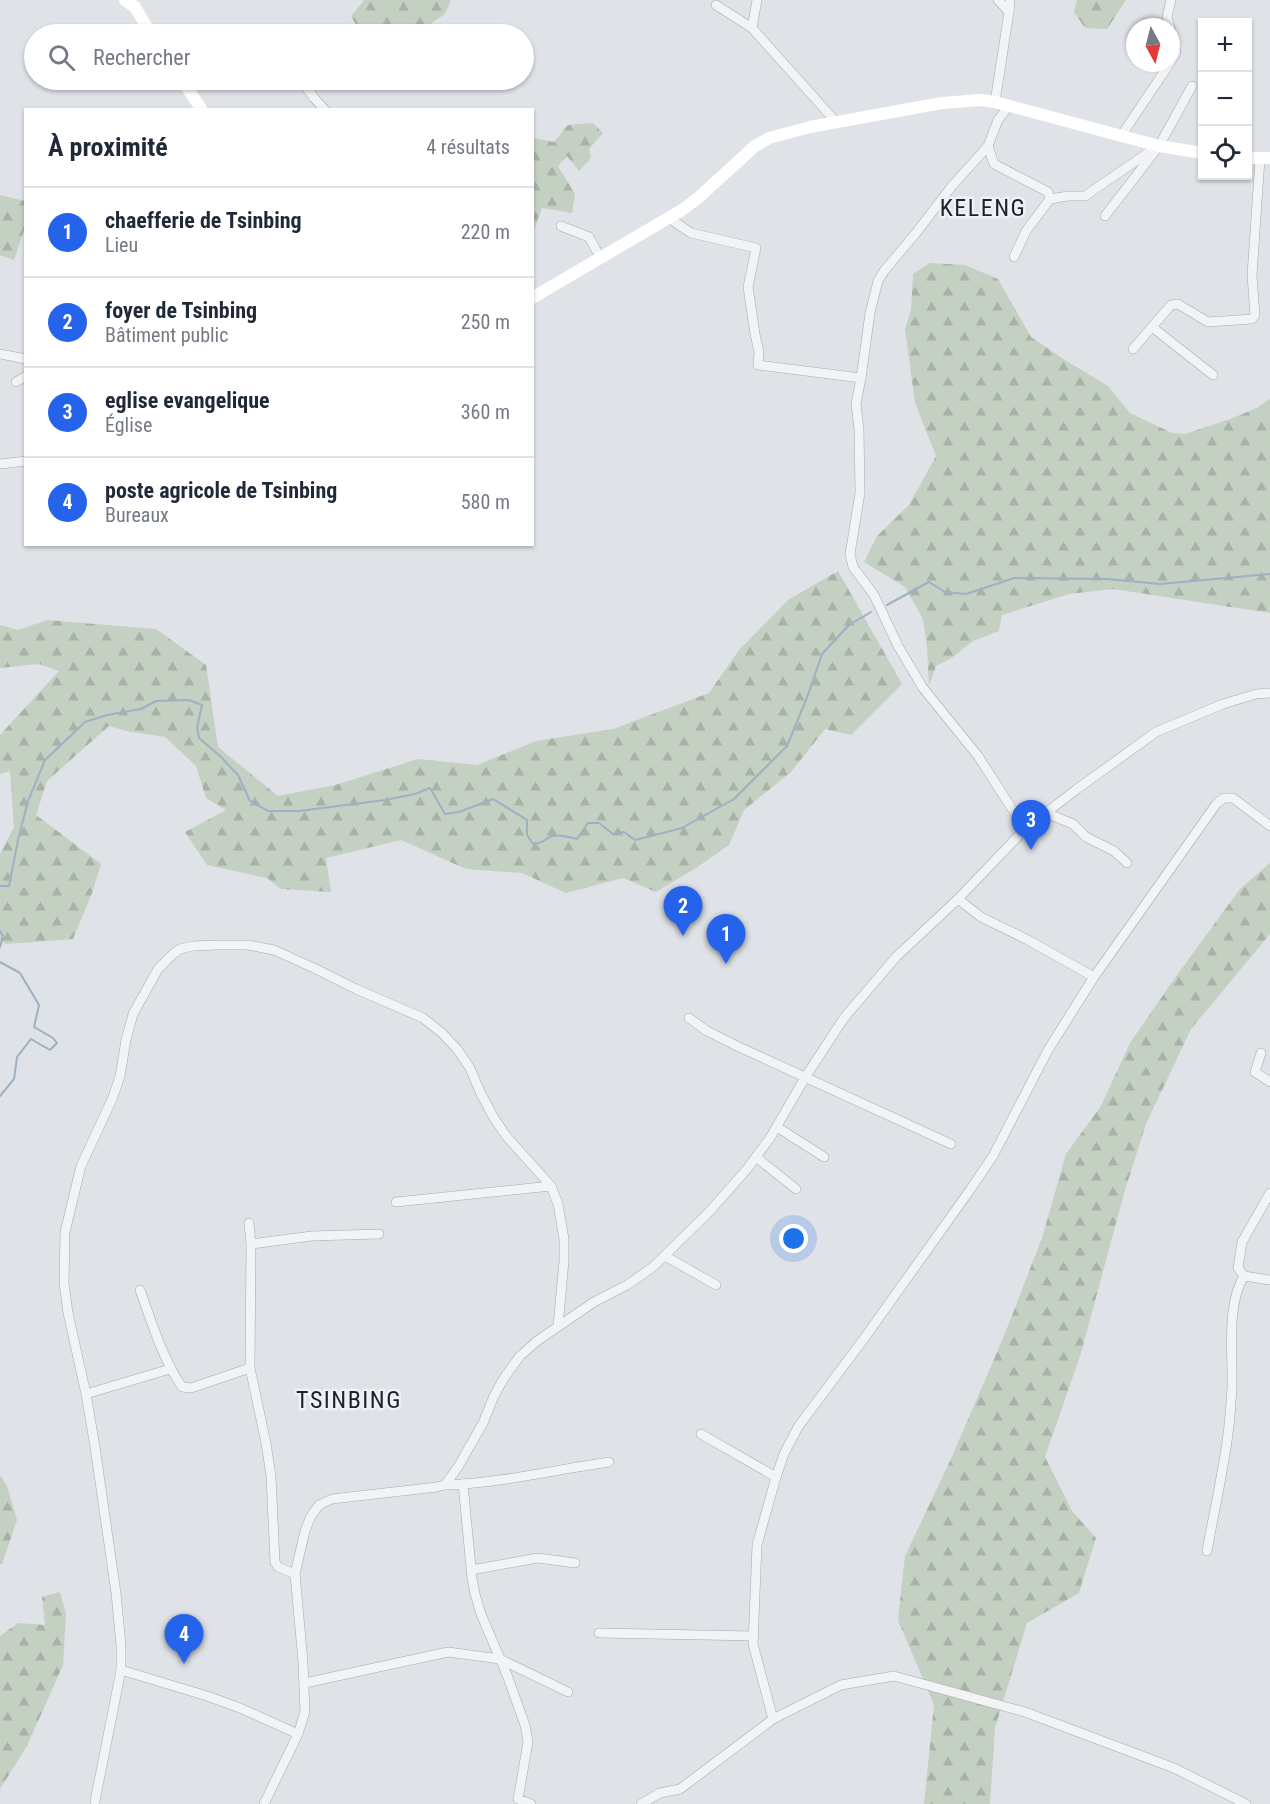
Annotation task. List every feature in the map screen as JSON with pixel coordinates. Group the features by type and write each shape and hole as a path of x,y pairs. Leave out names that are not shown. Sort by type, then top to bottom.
{"main road":[{"path":"125,0 135,7 145,24"},
{"path":"189,90 201,108"},
{"path":"534,297 669,218 698,198 755,146 769,138 792,131 942,103 981,100 1159,146 1198,152"}],"street":[{"path":"752,28 757,0"},
{"path":"998,0 1009,12"},
{"path":"994,102 1010,0"},
{"path":"1167,18 1171,0"},
{"path":"716,5 752,28 837,123"},
{"path":"1121,136 1163,72"},
{"path":"1105,216 1159,146 1192,86"},
{"path":"308,90 324,108"},
{"path":"1010,106 998,120 988,146 952,186 878,281 870,313 856,404 859,429 860,494 850,554 853,567 874,596 898,645 923,688 978,756 1025,829"},
{"path":"988,146 994,164 1048,192 1050,199"},
{"path":"1014,257 1026,231 1050,199 1085,196 1159,146"},
{"path":"1133,349 1171,305 1178,304 1208,322 1252,319 1255,315 1252,275 1259,158"},
{"path":"669,218 691,233 756,248 748,287 759,352 758,365 861,378"},
{"path":"561,226 589,237 600,257"},
{"path":"1152,327 1213,375"},
{"path":"0,354 24,359"},
{"path":"16,382 24,377"},
{"path":"0,464 24,461"},
{"path":"445,1485 483,1423 504,1378 520,1356 558,1326 594,1302 627,1285 652,1267 710,1211 756,1157 777,1127 844,1018 896,957 958,899 1025,829 1156,732 1223,704 1256,694 1270,693"},
{"path":"773,1719 753,1644 757,1545 776,1477 784,1454 798,1427 863,1340 993,1156 1048,1050 1094,977 1217,803 1224,798 1233,798 1270,826"},
{"path":"1046,813 1072,824 1086,837 1114,851 1127,863"},
{"path":"958,899 981,917 1094,977"},
{"path":"95,1801 121,1670 121,1645 116,1593 86,1394 64,1283 64,1244 81,1166 113,1097 120,1076 133,1014 158,969 180,949 193,946 248,945 274,951 316,969 423,1018 442,1033 470,1068 481,1094 507,1137 551,1186 558,1204 564,1239 558,1326"},
{"path":"689,1018 707,1031 951,1144"},
{"path":"1261,1053 1255,1072 1270,1082"},
{"path":"777,1127 824,1157"},
{"path":"756,1157 796,1189"},
{"path":"396,1202 551,1186"},
{"path":"1270,1193 1242,1242 1238,1268 1244,1275 1270,1280"},
{"path":"249,1223 251,1244 250,1368 271,1476 275,1562 278,1567 295,1574"},
{"path":"251,1244 312,1236 380,1234"},
{"path":"665,1256 717,1285"},
{"path":"1207,1551 1227,1435 1232,1389 1235,1298 1244,1275"},
{"path":"140,1290 170,1369 182,1387 186,1389 250,1368"},
{"path":"86,1394 170,1369"},
{"path":"701,1434 776,1477"},
{"path":"264,1804 298,1734 305,1713 305,1683 295,1574 305,1531 311,1516 319,1505 332,1499 508,1479 609,1462"},
{"path":"463,1484 471,1570 481,1614 525,1725 528,1742 517,1802 531,1804"},
{"path":"471,1570 538,1558 575,1563"},
{"path":"598,1634 754,1636"},
{"path":"305,1683 448,1652 500,1659 568,1692"},
{"path":"121,1670 229,1704 298,1734"},
{"path":"641,1804 660,1793 680,1789 773,1719 841,1685 894,1676 1025,1712 1174,1768 1246,1804"}],"green space":[{"path":"364,0 451,0 445,14 430,24 355,24 351,16"},
{"path":"1077,0 1126,0 1107,29 1085,28 1074,12"},
{"path":"593,123 603,133 589,149 591,158 579,171 567,156 558,166 575,194 572,213 542,208 534,229 534,138 554,142 568,125"},
{"path":"0,195 24,201 24,230 14,260 0,255"},
{"path":"930,263 965,265 998,279 1031,337 1108,386 1130,413 1172,433 1185,434 1230,419 1257,408 1270,399 1270,613 1113,589 1069,594 1002,615 999,631 973,641 953,657 936,666 929,685 923,619 905,587 864,562 877,536 909,505 936,456 915,403 905,329 911,309 913,274"},
{"path":"838,571 902,684 851,735 825,729 791,772 744,810 729,845 656,892 623,878 566,893 522,873 466,869 401,840 326,858 331,892 281,889 267,878 207,865 185,832 226,810 206,798 196,766 165,737 109,726 47,781 36,815 101,864 73,939 6,944 0,940 0,854 14,827 10,771 0,774 0,735 59,671 39,664 0,668 0,625 18,630 47,620 156,629 206,665 218,747 278,796 335,785 418,759 477,765 536,741 613,729 709,693 739,650 788,600"},
{"path":"1270,863 1270,934 1191,1029 1146,1124 1125,1190 1081,1353 1045,1457 1072,1511 1096,1538 1079,1593 1027,1623 995,1728 990,1804 924,1804 934,1705 898,1620 905,1556 950,1461 1004,1336 1042,1238 1066,1154 1101,1106 1130,1043 1177,975 1240,889"},
{"path":"0,1475 7,1486 17,1520 2,1564 0,1564"},
{"path":"60,1592 66,1614 63,1665 27,1746 0,1789 0,1636 18,1623 45,1625 42,1597"}],"waterway":[{"path":"887,605 929,582 945,592 966,594 1014,578 1107,579 1160,584 1270,574"},
{"path":"0,886 9,886 28,801 45,760 85,722 107,715 141,709 156,701 189,700 202,705 197,728 199,738 238,775 250,801 268,811 299,811 385,800 415,794 430,788 445,814 459,812 493,799 527,820 527,835 533,844 555,835 577,839 588,823 599,823 613,834 624,832 635,840 682,828 734,799 787,746 822,654 849,625 871,612"},
{"path":"0,931 3,936 0,947"},
{"path":"0,962 20,973 39,1005 34,1027 53,1038 57,1043 50,1050 31,1039 17,1057 14,1079 0,1096"}],"place":[{"name":"eglise evangelique","path":"1031,850"},
{"name":"foyer de Tsinbing","path":"683,936"},
{"name":"chaefferie de Tsinbing","path":"726,964"},
{"name":"poste agricole de Tsinbing","path":"184,1664"}],"district":[{"name":"KELENG","path":"983,208"},
{"name":"TSINBING","path":"349,1400"}]}
